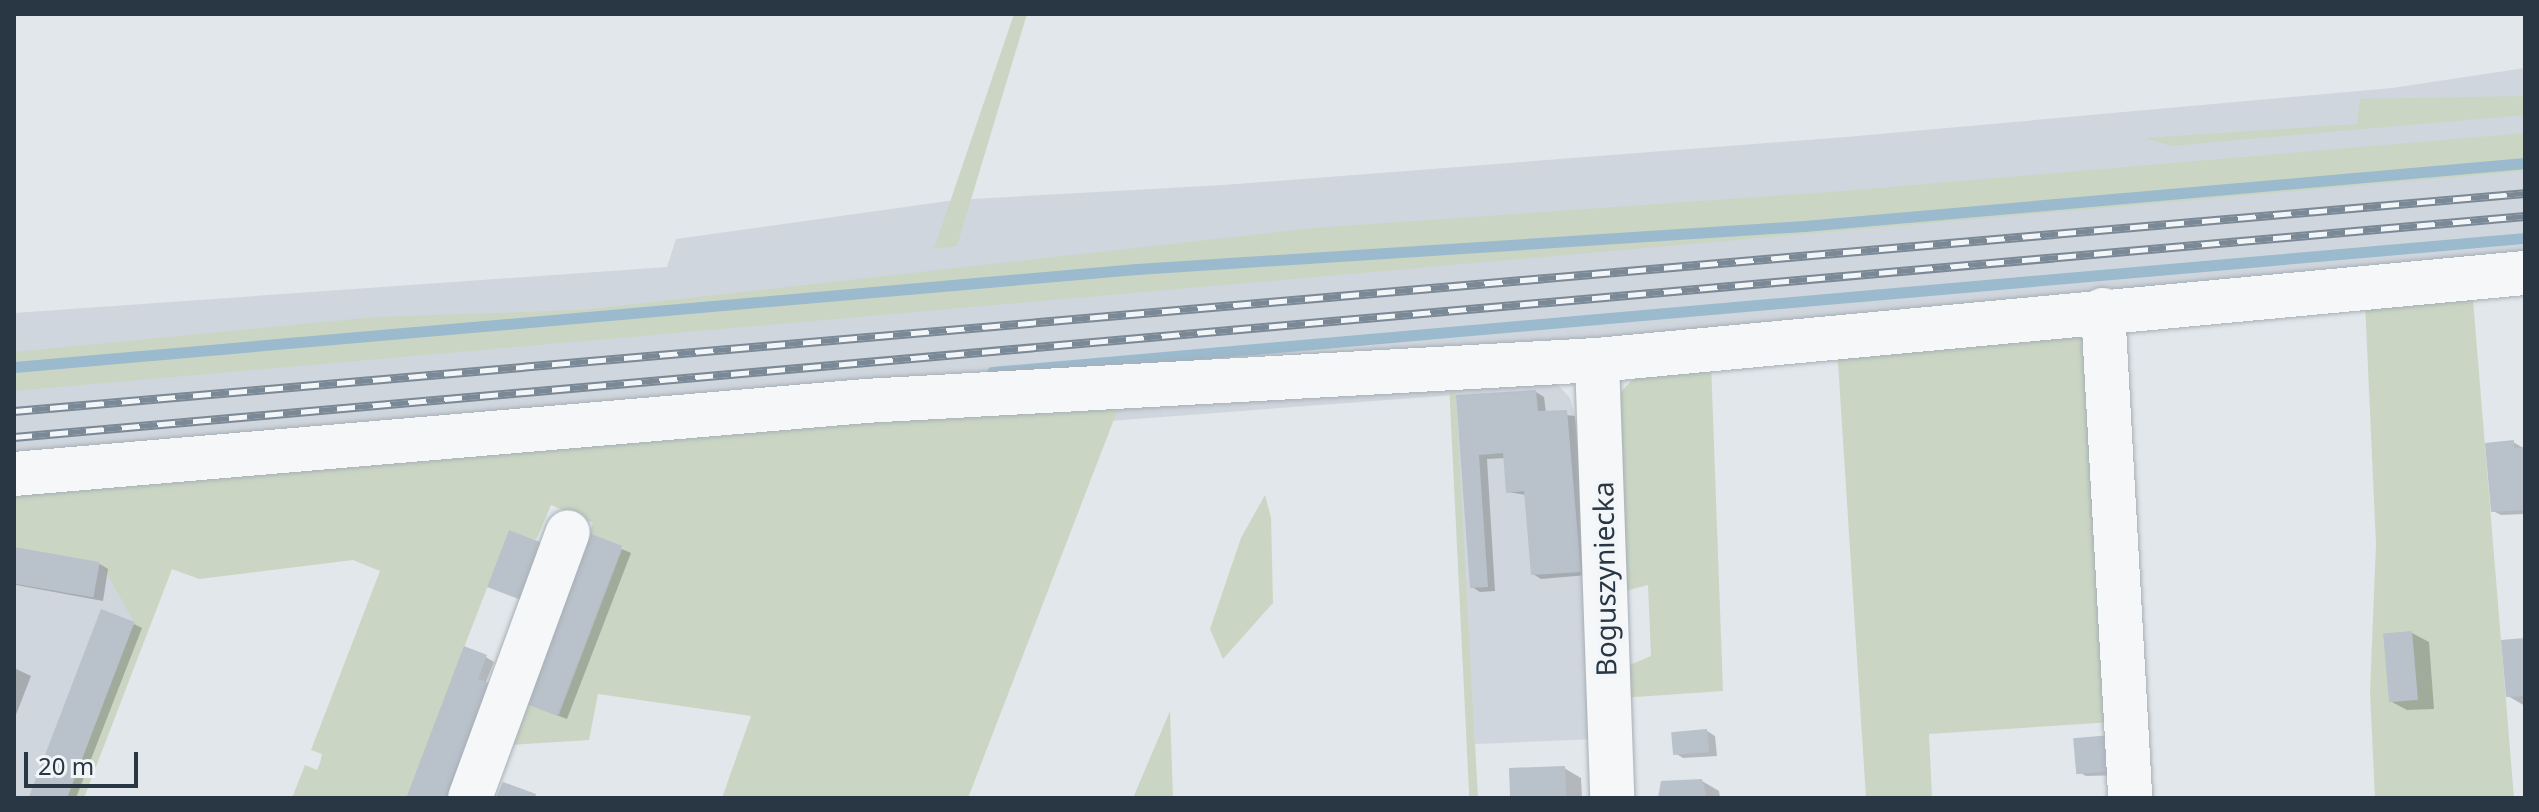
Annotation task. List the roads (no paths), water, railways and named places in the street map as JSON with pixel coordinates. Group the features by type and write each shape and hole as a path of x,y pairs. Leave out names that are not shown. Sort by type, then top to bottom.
{"street":[{"path":"14,474 865,401 1597,360 2103,310 2525,273"},
{"path":"2103,310 2130,798"},
{"name":"Boguszyniecka","path":"1597,360 1612,798"},
{"path":"470,798 568,532"}],"waterway":[{"path":"14,367 1137,269 1804,226 2525,163"},
{"path":"992,372 2525,238"}],"railway":[{"path":"14,411 2525,193"},
{"path":"14,437 2525,216"}]}
